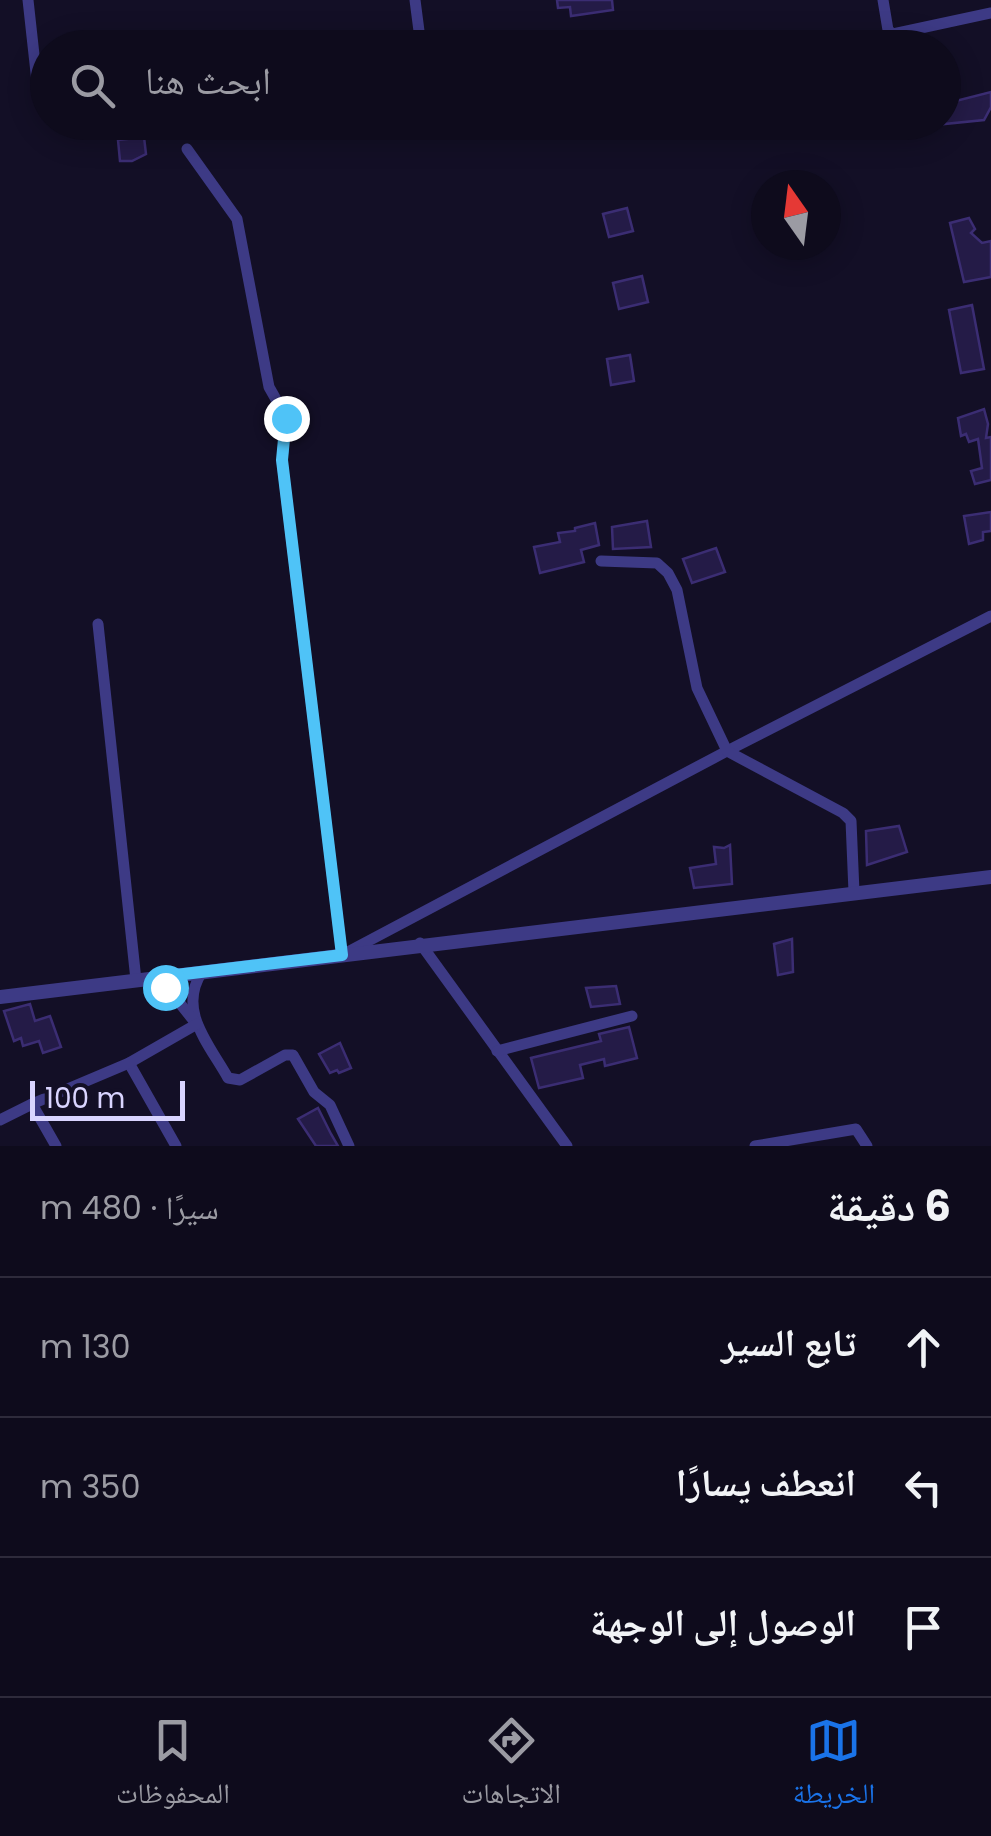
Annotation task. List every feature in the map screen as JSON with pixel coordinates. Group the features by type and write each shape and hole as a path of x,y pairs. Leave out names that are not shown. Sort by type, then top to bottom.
{"street":[{"path":"28,0 31,30"},
{"path":"415,0 419,30"},
{"path":"883,0 888,30"},
{"path":"912,30 991,13"},
{"path":"186,150 237,219 269,387 286,418 282,460 342,955"},
{"path":"602,561 657,563 668,572 677,590 697,688 727,751 843,813 851,821 854,892"},
{"path":"342,955 991,616"},
{"path":"98,624 136,980"},
{"path":"0,996 991,876"},
{"path":"420,943 567,1146"},
{"path":"197,1024 192,992 202,972"},
{"path":"159,977 197,1024 228,1078 233,1080 285,1055 296,1057 312,1089 330,1105 349,1146"},
{"path":"497,1051 632,1016"},
{"path":"0,1120 130,1064 197,1024"},
{"path":"130,1064 176,1146"},
{"path":"32,1104 56,1146"},
{"path":"755,1146 856,1129 867,1146"}],"building":[{"path":"557,0 612,0 613,10 571,16 570,7 558,8"},
{"path":"991,92 991,107 984,120 961,122 961,100"},
{"path":"118,140 144,140 146,154 132,161 120,161"},
{"path":"627,208 633,231 609,237 603,214"},
{"path":"969,218 975,229 971,233 982,243 991,241 991,277 964,282 950,223"},
{"path":"642,276 648,302 619,309 613,283"},
{"path":"972,305 984,369 961,373 949,310"},
{"path":"630,355 634,381 611,385 607,359"},
{"path":"984,409 986,438 991,437 991,480 975,484 971,471 982,468 978,439 969,442 966,434 961,436 958,418"},
{"path":"991,512 991,531 983,532 983,540 969,544 964,516"},
{"path":"647,521 651,547 613,549 612,527"},
{"path":"595,523 599,545 581,550 584,562 540,573 534,547 560,542 558,533"},
{"path":"716,548 725,572 692,583 683,559"},
{"path":"899,826 907,852 867,865 866,831"},
{"path":"730,845 732,884 694,888 690,868 716,864 714,847"},
{"path":"792,939 793,972 778,975 774,944"},
{"path":"616,986 620,1004 591,1007 586,988"},
{"path":"30,1004 35,1021 50,1016 61,1047 43,1053 39,1041 23,1046 21,1038 14,1041 4,1011"},
{"path":"629,1027 637,1058 605,1066 604,1059 580,1065 583,1078 539,1088 531,1058 601,1041 599,1034"},
{"path":"340,1043 351,1068 330,1073 319,1054"},
{"path":"318,1108 338,1146 316,1146 298,1119"}],"route":[{"path":"165,987 159,977 342,955 282,460 286,418"}]}
